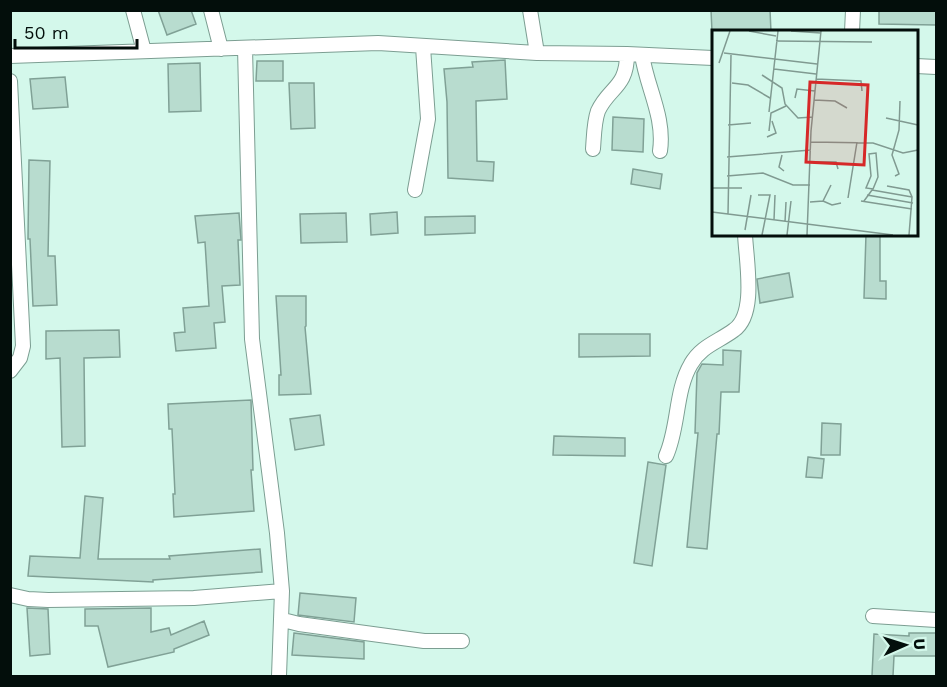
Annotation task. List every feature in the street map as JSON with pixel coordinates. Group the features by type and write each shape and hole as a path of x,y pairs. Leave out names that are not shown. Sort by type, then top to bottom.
{"street":[{"path":"133,10 144,51"},
{"path":"211,10 221,49"},
{"path":"530,10 537,53"},
{"path":"852,30 854,10"},
{"path":"10,56 378,43 537,53 712,58"},
{"path":"415,190 428,119 423,47"},
{"path":"245,48 252,339 276,522 282,591 283,620 279,676"},
{"path":"593,148 598,111 619,85 627,66 627,54"},
{"path":"642,55 647,84 661,124 660,151"},
{"path":"917,66 936,67"},
{"path":"10,81 23,346 20,358 10,371"},
{"path":"666,456 673,440 684,380 690,365 705,347 734,331 745,317 748,300 745,236"},
{"path":"10,595 48,600 171,598 282,591"},
{"path":"873,616 936,620"},
{"path":"283,620 424,641 462,641"}],"building":[{"path":"158,10 191,10 196,24 167,35"},
{"path":"711,10 770,10 771,30 712,30 712,32"},
{"path":"879,10 936,10 936,25 879,24"},
{"path":"505,60 507,99 476,101 477,161 494,162 493,181 448,178 444,69 473,67 472,62"},
{"path":"257,61 283,61 283,81 256,81"},
{"path":"200,63 201,111 169,112 168,64"},
{"path":"65,77 68,107 33,109 30,79"},
{"path":"289,83 314,83 315,128 291,129"},
{"path":"613,117 644,119 643,152 612,150"},
{"path":"29,160 50,161 48,256 55,256 57,305 33,306 30,239 28,239"},
{"path":"633,169 662,174 660,189 631,184"},
{"path":"397,212 398,233 371,235 370,214"},
{"path":"239,213 240,285 222,286 225,322 214,323 216,348 176,351 174,333 185,332 183,308 209,306 205,242 198,243 195,216"},
{"path":"346,213 347,242 301,243 300,214"},
{"path":"475,216 475,233 425,235 425,217"},
{"path":"866,236 880,236 880,281 886,281 886,299 864,298"},
{"path":"789,273 793,297 760,303 757,279"},
{"path":"276,296 306,296 305,327 311,394 279,395 279,375 281,375"},
{"path":"119,330 120,357 84,358 85,446 62,447 60,358 46,359 46,331"},
{"path":"579,334 650,334 650,356 579,357"},
{"path":"723,350 741,351 739,392 721,392 707,549 687,547 698,433 695,433 697,373 702,364 723,365"},
{"path":"251,400 253,470 251,470 254,511 174,517 172,429 169,429 168,404"},
{"path":"320,415 324,445 295,450 290,419"},
{"path":"822,423 841,424 840,455 821,455"},
{"path":"554,436 625,438 625,456 553,455"},
{"path":"808,457 824,459 822,478 806,477"},
{"path":"648,462 666,465 652,566 634,563"},
{"path":"85,496 103,498 98,559 170,559 169,556 260,549 262,572 153,580 153,582 28,576 30,556 80,558"},
{"path":"300,593 356,598 354,622 298,615"},
{"path":"27,608 48,609 50,654 30,656"},
{"path":"151,608 151,632 169,628 171,635 204,621 209,635 174,649 174,652 108,667 98,626 85,626 85,609"},
{"path":"294,633 364,642 364,659 292,655"},
{"path":"909,633 936,633 936,656 894,656 893,676 872,676 874,634 909,636"}]}
